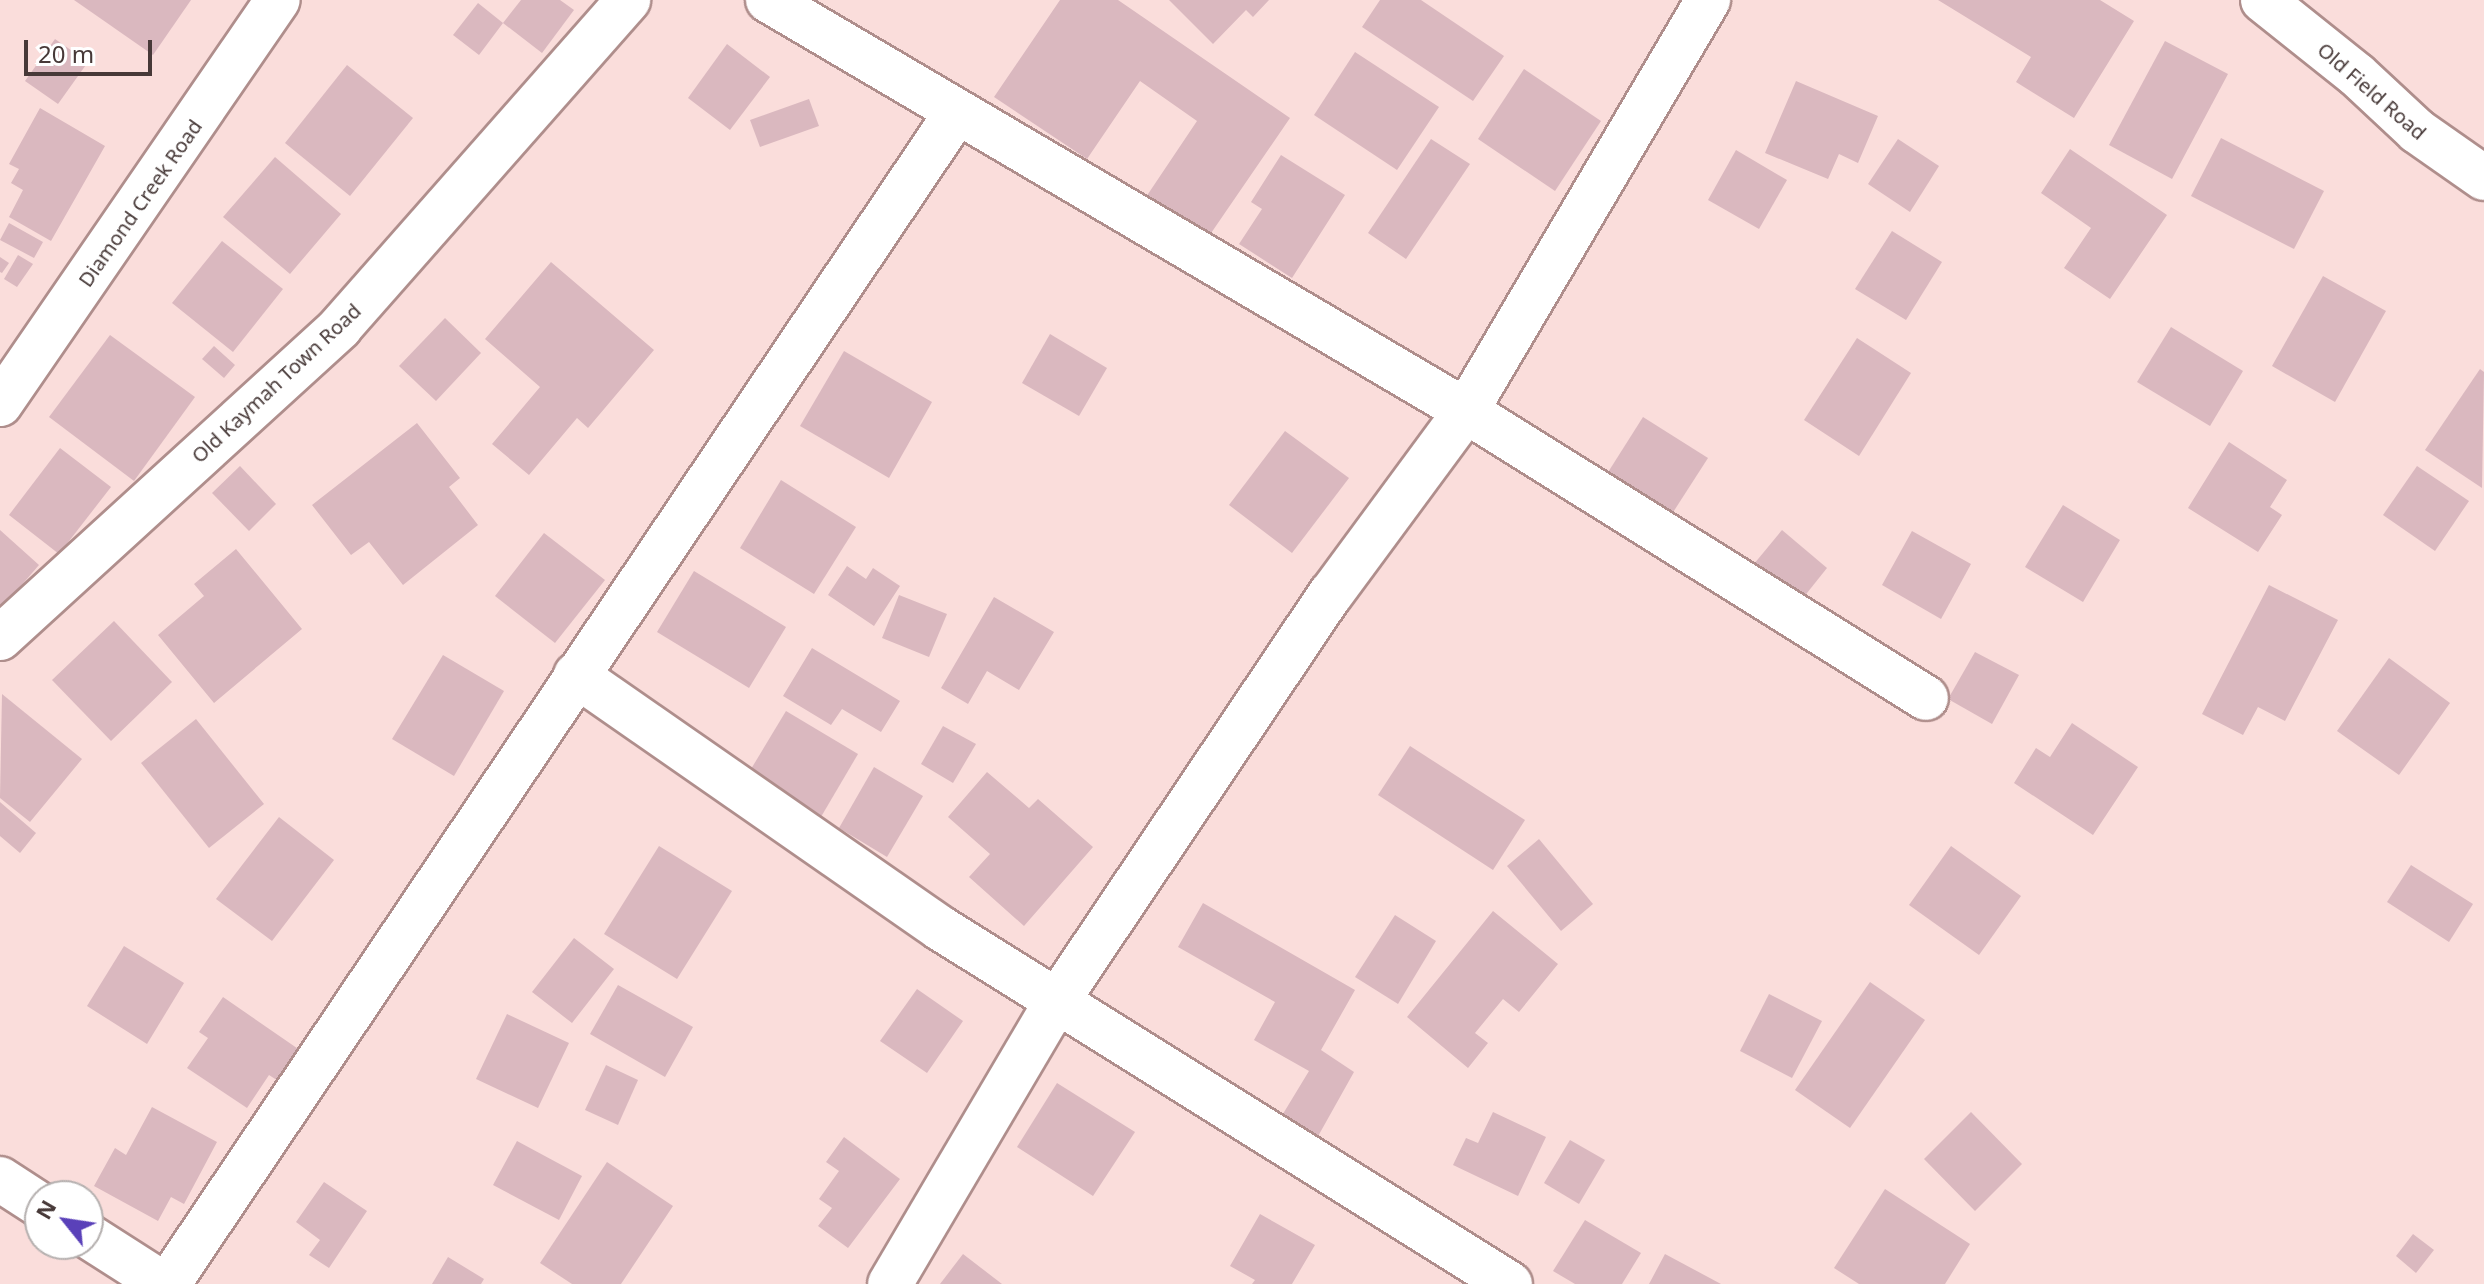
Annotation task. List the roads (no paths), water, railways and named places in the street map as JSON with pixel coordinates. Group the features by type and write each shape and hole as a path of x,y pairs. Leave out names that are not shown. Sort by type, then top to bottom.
{"street":[{"name":"Diamond Creek Road","path":"0,404 278,0"},
{"name":"Old Kaymah Town Road","path":"0,638 340,327 628,0"},
{"path":"768,0 1466,411 1926,698"},
{"path":"890,1284 1057,1001 1331,594 1466,411 1708,0"},
{"name":"Old Field Road","path":"2263,0 2357,75 2417,131 2484,178"},
{"path":"104,1246 166,1284 957,112"},
{"path":"576,675 940,928 1510,1284"},
{"path":"0,1179 24,1195"}]}
